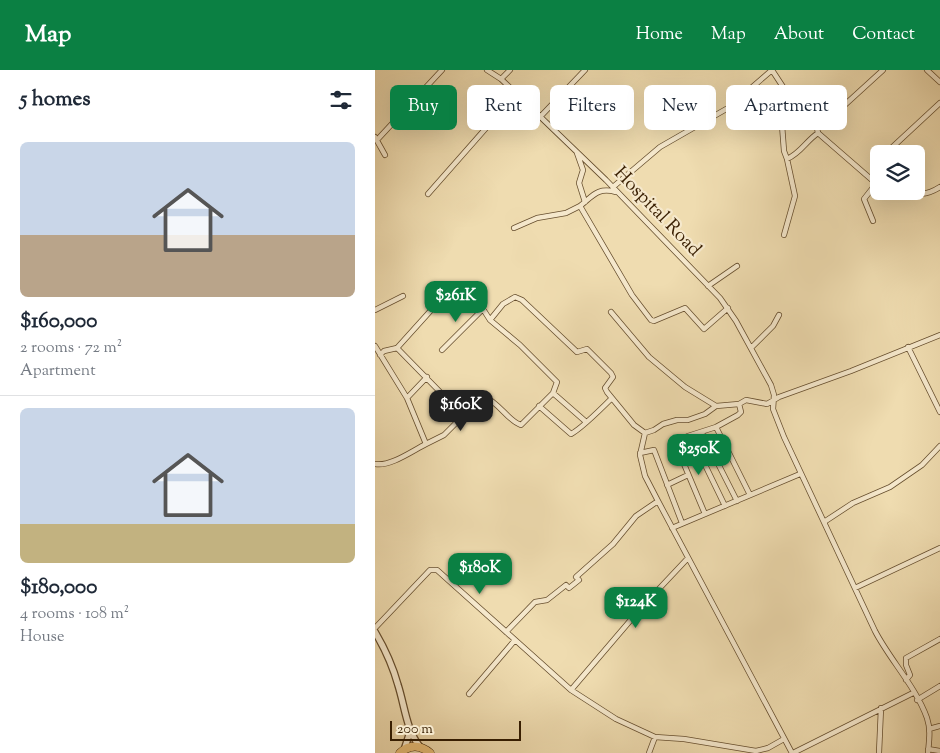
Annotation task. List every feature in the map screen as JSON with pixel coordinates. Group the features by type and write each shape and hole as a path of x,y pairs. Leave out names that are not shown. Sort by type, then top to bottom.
{"highway":[{"path":"402,751 412,746 420,747 430,753"}],"street":[{"path":"385,155 376,138 442,70"},
{"name":"Hospital Road","path":"487,70 506,85"},
{"path":"501,80 509,70"},
{"path":"540,117 585,70"},
{"path":"613,187 660,147 728,108 772,70 782,85"},
{"path":"847,103 883,70"},
{"path":"927,70 940,82"},
{"path":"895,145 940,104"},
{"name":"Hospital Road","path":"540,117 618,192 728,308 771,385 773,409 800,474 825,522 887,654 906,680 927,718 929,729"},
{"path":"428,194 484,130"},
{"path":"782,130 784,151 795,196 784,235"},
{"path":"817,130 818,133 870,179"},
{"path":"787,159 803,149 812,137 818,133"},
{"path":"576,151 583,170 579,183 585,202"},
{"path":"925,194 940,187"},
{"path":"514,228 537,218 565,214 580,206 595,192 602,190 618,192"},
{"path":"870,193 864,199 873,222"},
{"path":"580,206 632,295 651,320 654,321 685,308 704,329 728,308"},
{"path":"708,286 737,266"},
{"path":"375,464 380,465 441,437 483,396 502,408 512,420 521,425 533,415 558,384 556,379 521,345 489,320 483,309 459,288 454,287 397,348 384,351 381,354"},
{"path":"375,310 403,296"},
{"path":"489,320 503,304 515,297 522,300 577,352 586,348 611,373 613,377 605,388 635,425 645,433"},
{"path":"442,350 483,309"},
{"path":"611,312 649,358 685,387 716,406"},
{"path":"751,348 773,326 779,315"},
{"path":"645,433 663,424 677,420 688,420 705,414 716,406 739,404 752,400 757,403 767,404 773,399 851,371 940,335"},
{"path":"375,346 407,398 426,444"},
{"path":"907,347 940,412"},
{"path":"397,348 427,378 461,418"},
{"path":"407,398 427,378"},
{"path":"553,392 585,421"},
{"path":"539,406 571,434 577,431 585,421 612,398"},
{"path":"705,514 676,445 691,436 716,427 739,414 739,404"},
{"path":"716,427 750,495"},
{"path":"702,432 737,501"},
{"path":"645,433 640,453 645,476 792,753 913,693"},
{"path":"691,436 725,506"},
{"path":"825,522 853,503 890,487 922,465 940,446"},
{"path":"640,453 654,450 682,523"},
{"path":"672,528 800,474"},
{"path":"667,485 688,475"},
{"path":"506,632 535,602 547,600 566,585 569,588 579,580 576,577 613,544 636,516 658,501"},
{"path":"855,588 940,548"},
{"path":"571,690 641,608 688,558"},
{"path":"375,628 430,570 434,569 440,571 571,690 622,722 655,737 684,739 756,752 784,739"},
{"path":"375,632 387,654 398,685 410,732 420,747"},
{"path":"906,680 910,675 906,665 906,658 940,639"},
{"path":"469,694 515,640"},
{"path":"917,700 940,686"},
{"path":"879,753 881,708"},
{"path":"940,726 929,729 928,751 940,751"},
{"path":"402,751 410,732"},
{"path":"649,753 655,737"}]}
